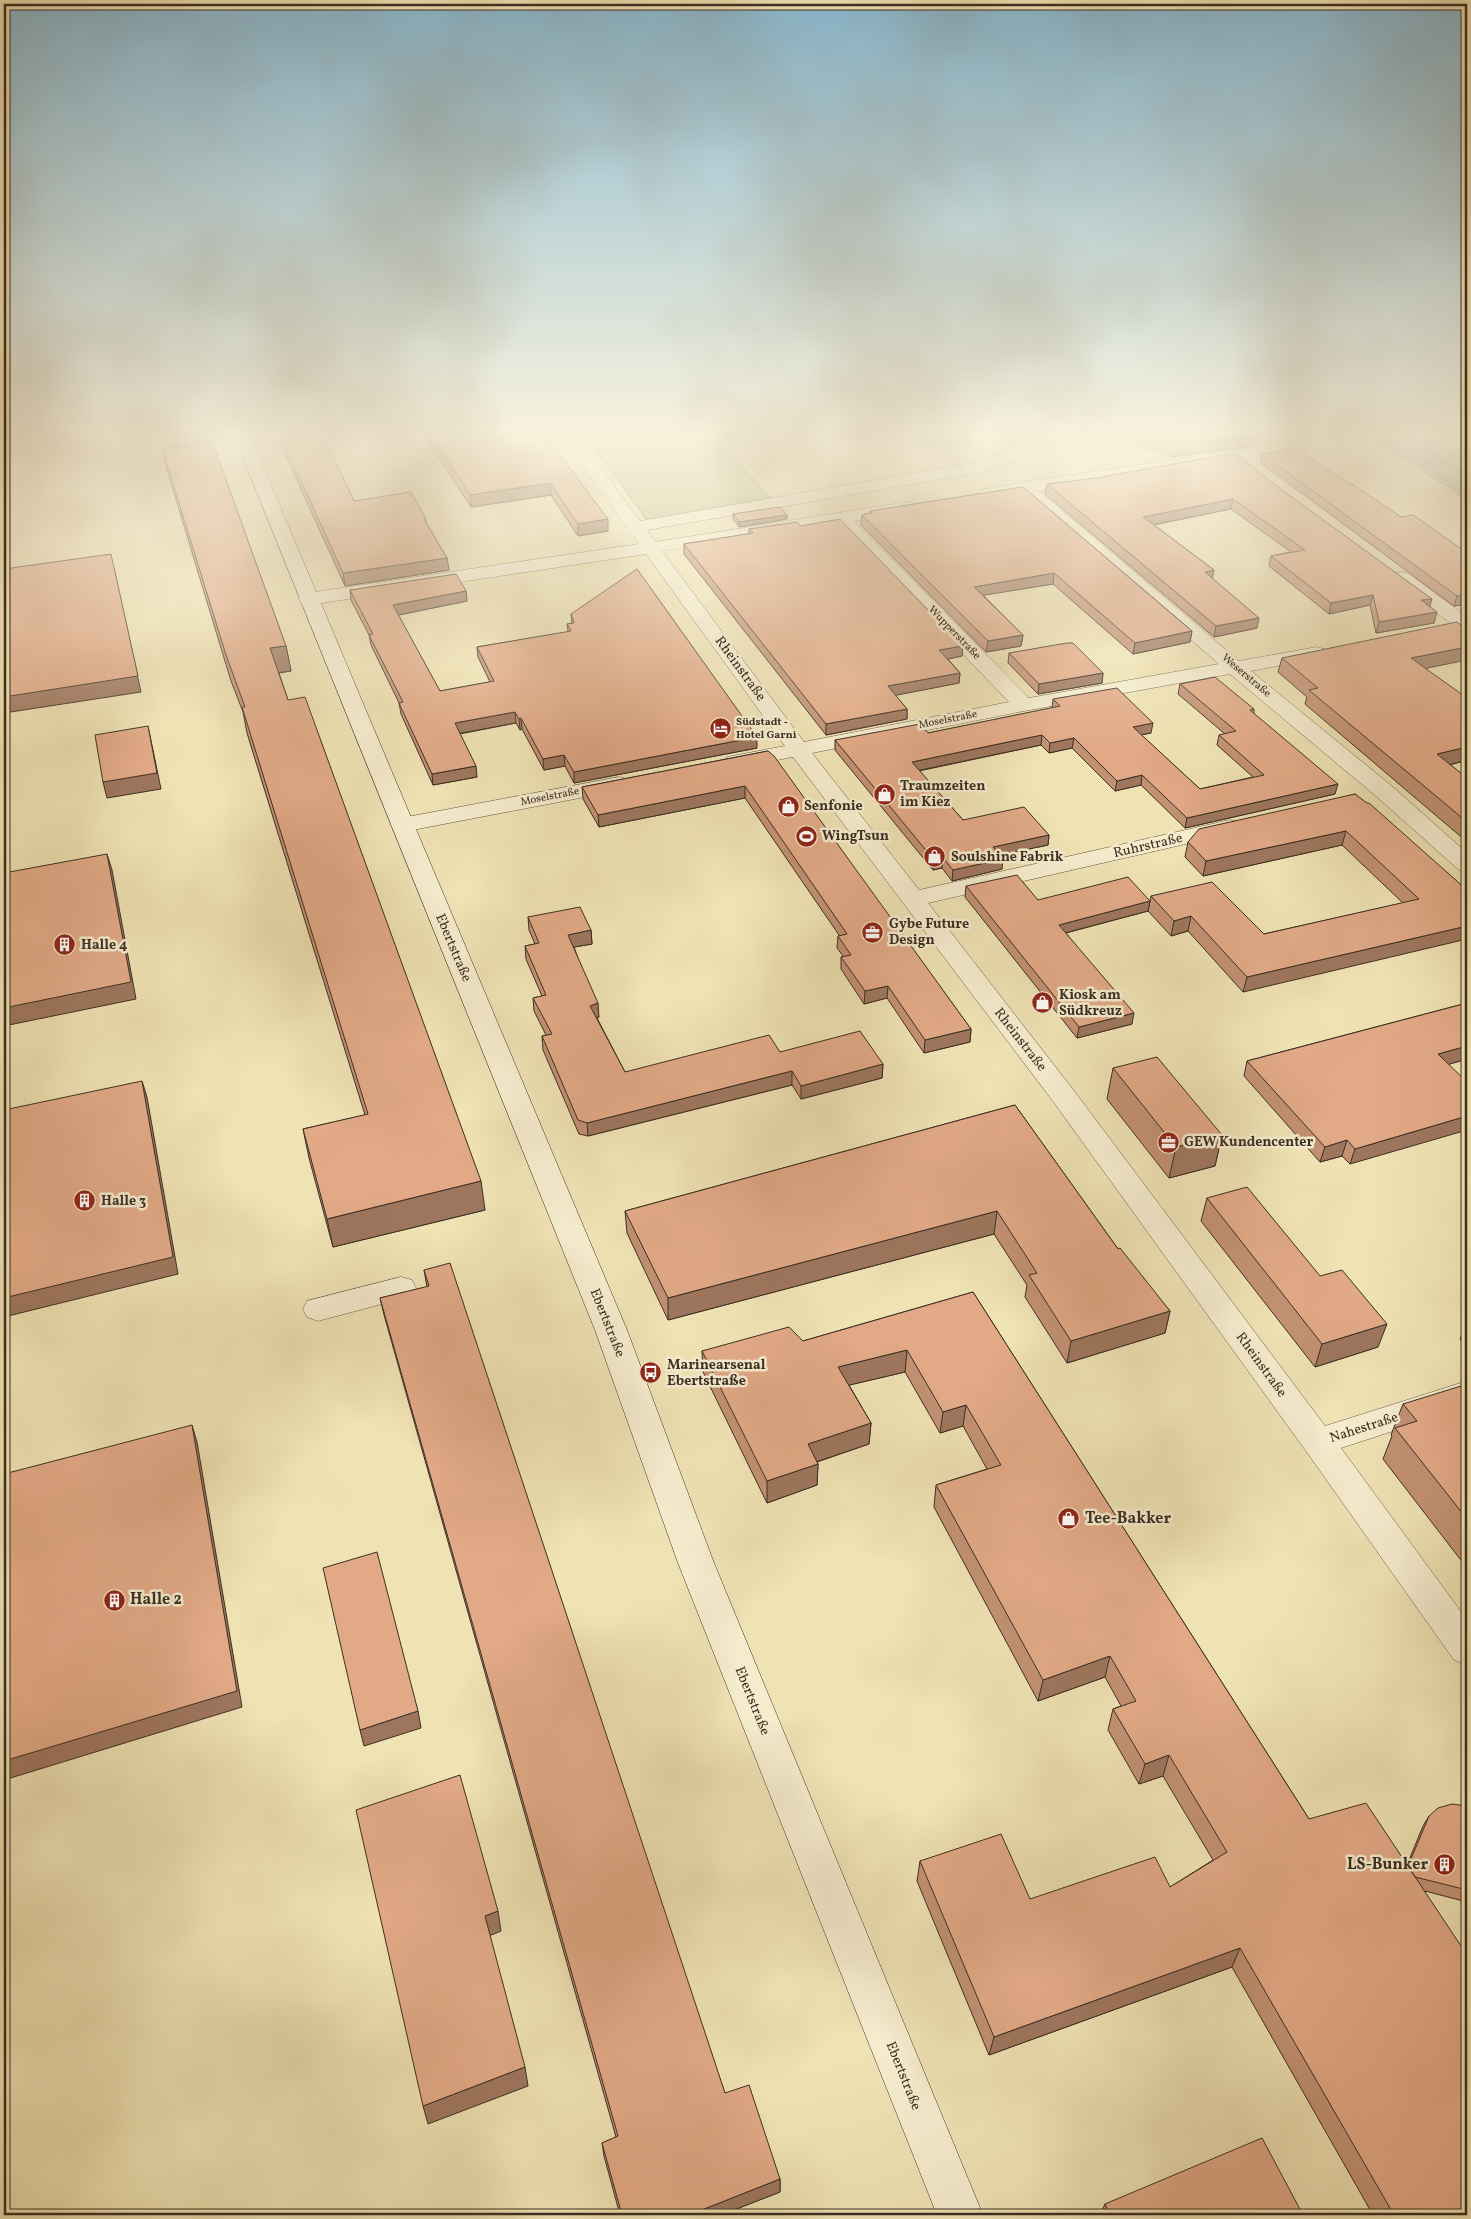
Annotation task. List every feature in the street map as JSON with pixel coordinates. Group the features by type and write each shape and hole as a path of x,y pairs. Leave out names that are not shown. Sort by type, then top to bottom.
{"street":[{"name":"Ebertstraße","path":"284,539 610,1330 699,1572 960,2215"},
{"path":"308,599 635,539"},
{"name":"Rheinstraße","path":"644,539 798,749 1065,1098 1318,1442 1467,1649"},
{"name":"Wupperstraße","path":"862,539 1024,705"},
{"name":"Weserstraße","path":"1084,539 1235,668 1385,792 1467,865"},
{"path":"1388,568 1466,625"},
{"path":"1437,630 1466,625"},
{"name":"Moselstraße","path":"713,766 1024,705 1331,650"},
{"name":"Moselstraße","path":"402,825 637,780"},
{"path":"1356,799 1385,792"},
{"name":"Ruhrstraße","path":"912,899 1251,823"},
{"path":"318,1309 400,1288"},
{"name":"Nahestraße","path":"1318,1442 1467,1394"}],"building":[{"path":"190,539 247,539 286,646 270,648 288,700 305,697 481,1181 327,1219 303,1129 368,1114 242,707 245,707 226,655"},
{"path":"327,539 436,539 447,558 343,573"},
{"path":"718,539 859,539 963,646 939,650 960,673 888,686 907,709 826,724 684,544"},
{"path":"886,539 1084,539 1192,631 1135,643 1054,573 974,587 1023,635 988,641"},
{"path":"1112,539 1172,539 1214,570 1205,572 1259,618 1216,626"},
{"path":"1289,539 1349,539 1432,599 1421,600 1437,612 1379,622 1373,595 1331,603 1271,556 1305,550"},
{"path":"1378,539 1446,539 1467,553 1467,594 1457,596"},
{"path":"111,554 138,676 4,697 4,569"},
{"path":"637,569 757,737 574,772 564,755 543,759 521,718 519,719 515,712 455,723 476,766 432,774 399,703 403,702 369,635 373,634 350,590 456,574 466,591 393,605 440,691 494,681 477,647 571,631 567,624 574,623 571,614"},
{"path":"1457,622 1467,630 1467,647 1411,658 1467,698 1467,747 1437,754 1467,778 1467,822 1309,690 1318,688 1282,658"},
{"path":"1073,643 1103,673 1039,684 1009,653"},
{"path":"1215,677 1254,709 1250,710 1338,784 1187,818 1142,775 1117,781 1074,738 1050,743 1042,735 912,762 963,820 1024,807 1049,835 993,847 1003,859 953,870 943,858 934,860 835,740 920,724 928,733 1060,706 1053,699 1117,688 1153,723 1133,727 1200,789 1264,775 1219,735 1236,731 1180,684"},
{"path":"148,726 157,773 103,782 95,735"},
{"path":"768,751 774,756 971,1029 925,1040 888,986 865,991 841,957 851,955 838,936 847,934 745,786 598,815 582,787"},
{"path":"1355,794 1369,803 1467,890 1467,926 1247,977 1191,916 1174,921 1151,896 1212,882 1264,934 1419,899 1346,831 1206,861 1188,842 1199,829"},
{"name":"Halle 4","path":"107,854 131,982 4,1008 4,873"},
{"path":"1017,875 1038,900 1128,877 1150,901 1059,925 1134,1013 1079,1027 966,886"},
{"path":"580,907 591,930 568,935 598,1003 590,1006 625,1072 769,1035 780,1052 860,1031 883,1064 801,1086 792,1071 587,1123 578,1120 542,1036 552,1034 533,998 546,995 525,946 539,943 528,917"},
{"path":"1467,1003 1467,1046 1438,1054 1467,1082 1467,1116 1355,1149 1347,1140 1325,1147 1247,1061"},
{"path":"1157,1057 1222,1135 1176,1147 1113,1068"},
{"name":"Halle 3","path":"142,1081 173,1257 4,1298 4,1110"},
{"path":"1015,1105 1118,1249 1120,1248 1170,1311 1071,1341 1029,1275 1037,1273 997,1211 668,1298 625,1211"},
{"path":"1247,1187 1320,1276 1342,1270 1387,1324 1322,1344 1207,1198"},
{"path":"450,1263 725,2093 749,2085 780,2179 689,2215 622,2215 602,2143 618,2136 380,1298 429,1286 424,1270"},
{"path":"973,1292 1309,1819 1366,1803 1467,1955 1467,2215 1394,2215 1240,1948 994,2037 920,1861 1001,1834 1030,1899 1155,1857 1170,1887 1227,1852 1169,1755 1145,1764 1113,1709 1136,1701 1110,1656 1043,1680 936,1485 1001,1465 966,1405 943,1412 907,1350 838,1367 871,1423 808,1444 818,1464 767,1481 702,1351 789,1327 803,1341"},
{"path":"1461,1386 1467,1393 1467,1519 1395,1428 1417,1421 1403,1404"},
{"name":"Halle 2","path":"192,1425 237,1691 4,1761 4,1474"},
{"path":"377,1552 418,1711 360,1730 323,1568"},
{"path":"460,1775 498,1911 485,1916 525,2067 423,2106 356,1810"},
{"name":"LS-Bunker","path":"1452,1804 1467,1806 1467,1890 1415,1877 1408,1866 1429,1816 1438,1808"},
{"path":"1262,2138 1303,2215 1110,2215 1105,2204"}],"place":[{"name":"Südstadt - Hotel Garni","path":"720,728"},
{"name":"Traumzeiten im Kiez","path":"884,794"},
{"name":"Senfonie","path":"788,806"},
{"name":"WingTsun","path":"806,836"},
{"name":"Soulshine Fabrik","path":"935,857"},
{"name":"Gybe Future Design","path":"873,932"},
{"name":"Halle 4","path":"65,945"},
{"name":"Kiosk am Südkreuz","path":"1043,1003"},
{"name":"GEW Kundencenter","path":"1168,1142"},
{"name":"Halle 3","path":"85,1201"},
{"name":"Marinearsenal Ebertstraße","path":"651,1373"},
{"name":"Tee-Bakker","path":"1069,1519"},
{"name":"Halle 2","path":"114,1600"},
{"name":"LS-Bunker","path":"1444,1865"}]}
